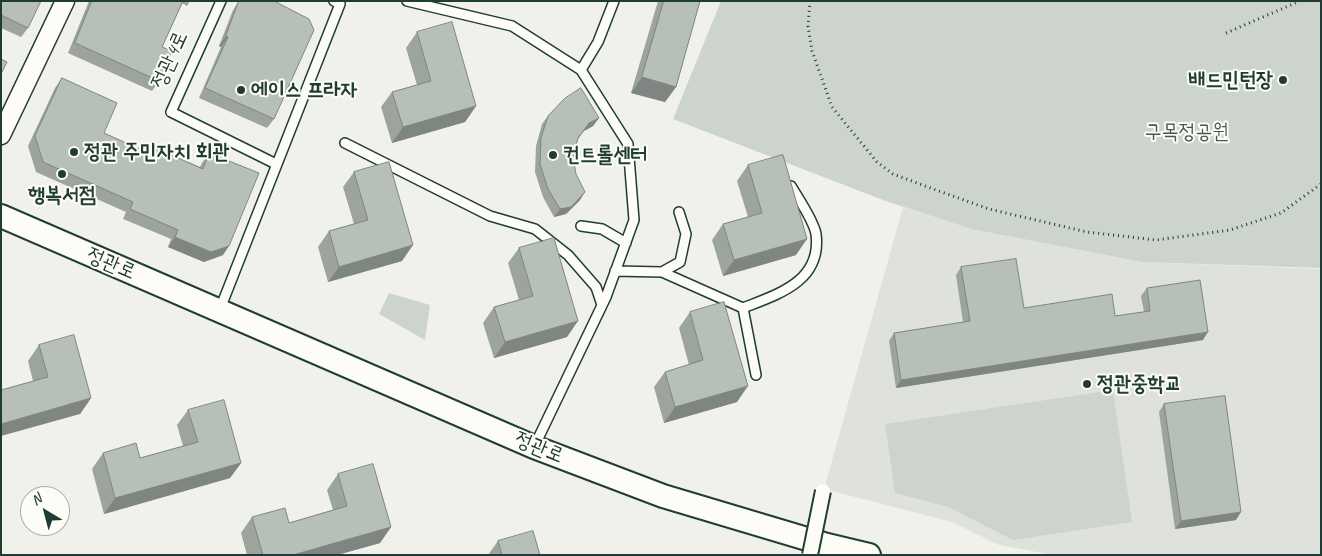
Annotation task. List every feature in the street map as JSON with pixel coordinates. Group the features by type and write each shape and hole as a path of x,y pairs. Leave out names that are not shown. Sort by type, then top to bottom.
{"street":[{"path":"1,135 65,1"},
{"name":"정관로","path":"1,216 534,447 663,496 827,545 869,555"},
{"path":"810,555 822,491"}],"lane":[{"name":"정관4로","path":"221,1 171,112 276,164"},
{"path":"220,311 340,4 334,1"},
{"path":"581,70 598,42 614,1"},
{"path":"412,2 512,26 581,70 628,144 634,220 602,304 534,447"},
{"path":"345,143 490,216 535,229 568,255 596,287 602,304"},
{"path":"615,271 662,272 743,308 794,286 815,260 816,232 791,186"},
{"path":"662,272 680,262 686,234 679,212"},
{"path":"581,226 602,229 626,243"},
{"path":"743,308 756,375"}],"path":[{"path":"810,1 808,26 812,51 832,107 878,162 893,174 989,209 1087,232 1156,240 1230,230 1281,213 1321,184"},
{"path":"1226,33 1300,1"}],"shaded area":[{"name":"정관중학교","path":"903,207 971,229 1142,262 1320,269 1321,555 1053,555 999,545 952,522 824,489"}],"green space":[{"name":"구목정공원","path":"721,1 1321,1 1321,268 1142,262 971,229 883,200 673,119"},
{"path":"389,293 430,305 425,340 379,314"},
{"path":"1113,390 1132,522 1013,540 948,507 895,493 885,424"}],"building":[{"path":"1,1 41,1 28,28 1,15"},
{"path":"92,1 183,1 162,47 172,51 159,81 75,43"},
{"path":"239,1 274,1 309,19 314,30 274,119 205,88 228,37 226,36"},
{"path":"664,1 700,1 676,87 642,77"},
{"path":"452,22 476,106 403,127 392,92 431,81 417,32"},
{"path":"1,59 7,62 1,74"},
{"path":"62,78 117,103 104,133 153,155 156,148 203,169 209,153 259,173 229,246 211,252 175,237 178,230 130,209 133,202 43,162 35,136"},
{"name":"컨트롤센터","path":"581,88 599,118 589,123 578,138 573,156 576,174 585,192 571,207 560,209 548,189 540,164 541,138 548,116 564,99"},
{"path":"783,155 807,239 734,260 723,224 762,213 748,165"},
{"path":"389,162 413,245 339,267 329,231 368,220 354,172"},
{"path":"554,238 578,321 505,342 494,307 533,296 519,248"},
{"path":"1016,259 1024,308 1112,294 1115,316 1150,311 1147,288 1200,280 1208,332 901,380 894,333 970,321 961,267"},
{"path":"724,302 748,386 675,407 665,372 703,360 690,312"},
{"path":"74,335 91,398 1,424 1,390 48,377 39,345"},
{"path":"1225,396 1241,512 1181,521 1164,404"},
{"path":"224,400 241,463 115,498 103,453 136,443 140,458 198,442 188,410"},
{"path":"373,464 391,527 293,555 263,555 252,517 285,508 289,523 347,506 338,474"},
{"path":"533,531 540,555 502,555 498,541"}],"place":[{"name":"배드민턴장","path":"1283,80"},
{"name":"에이스 프라자","path":"241,90"},
{"name":"정관 주민자치 회관","path":"74,152"},
{"name":"컨트롤센터","path":"553,155"},
{"name":"행복서점","path":"62,174"},
{"name":"정관중학교","path":"1087,384"}]}
